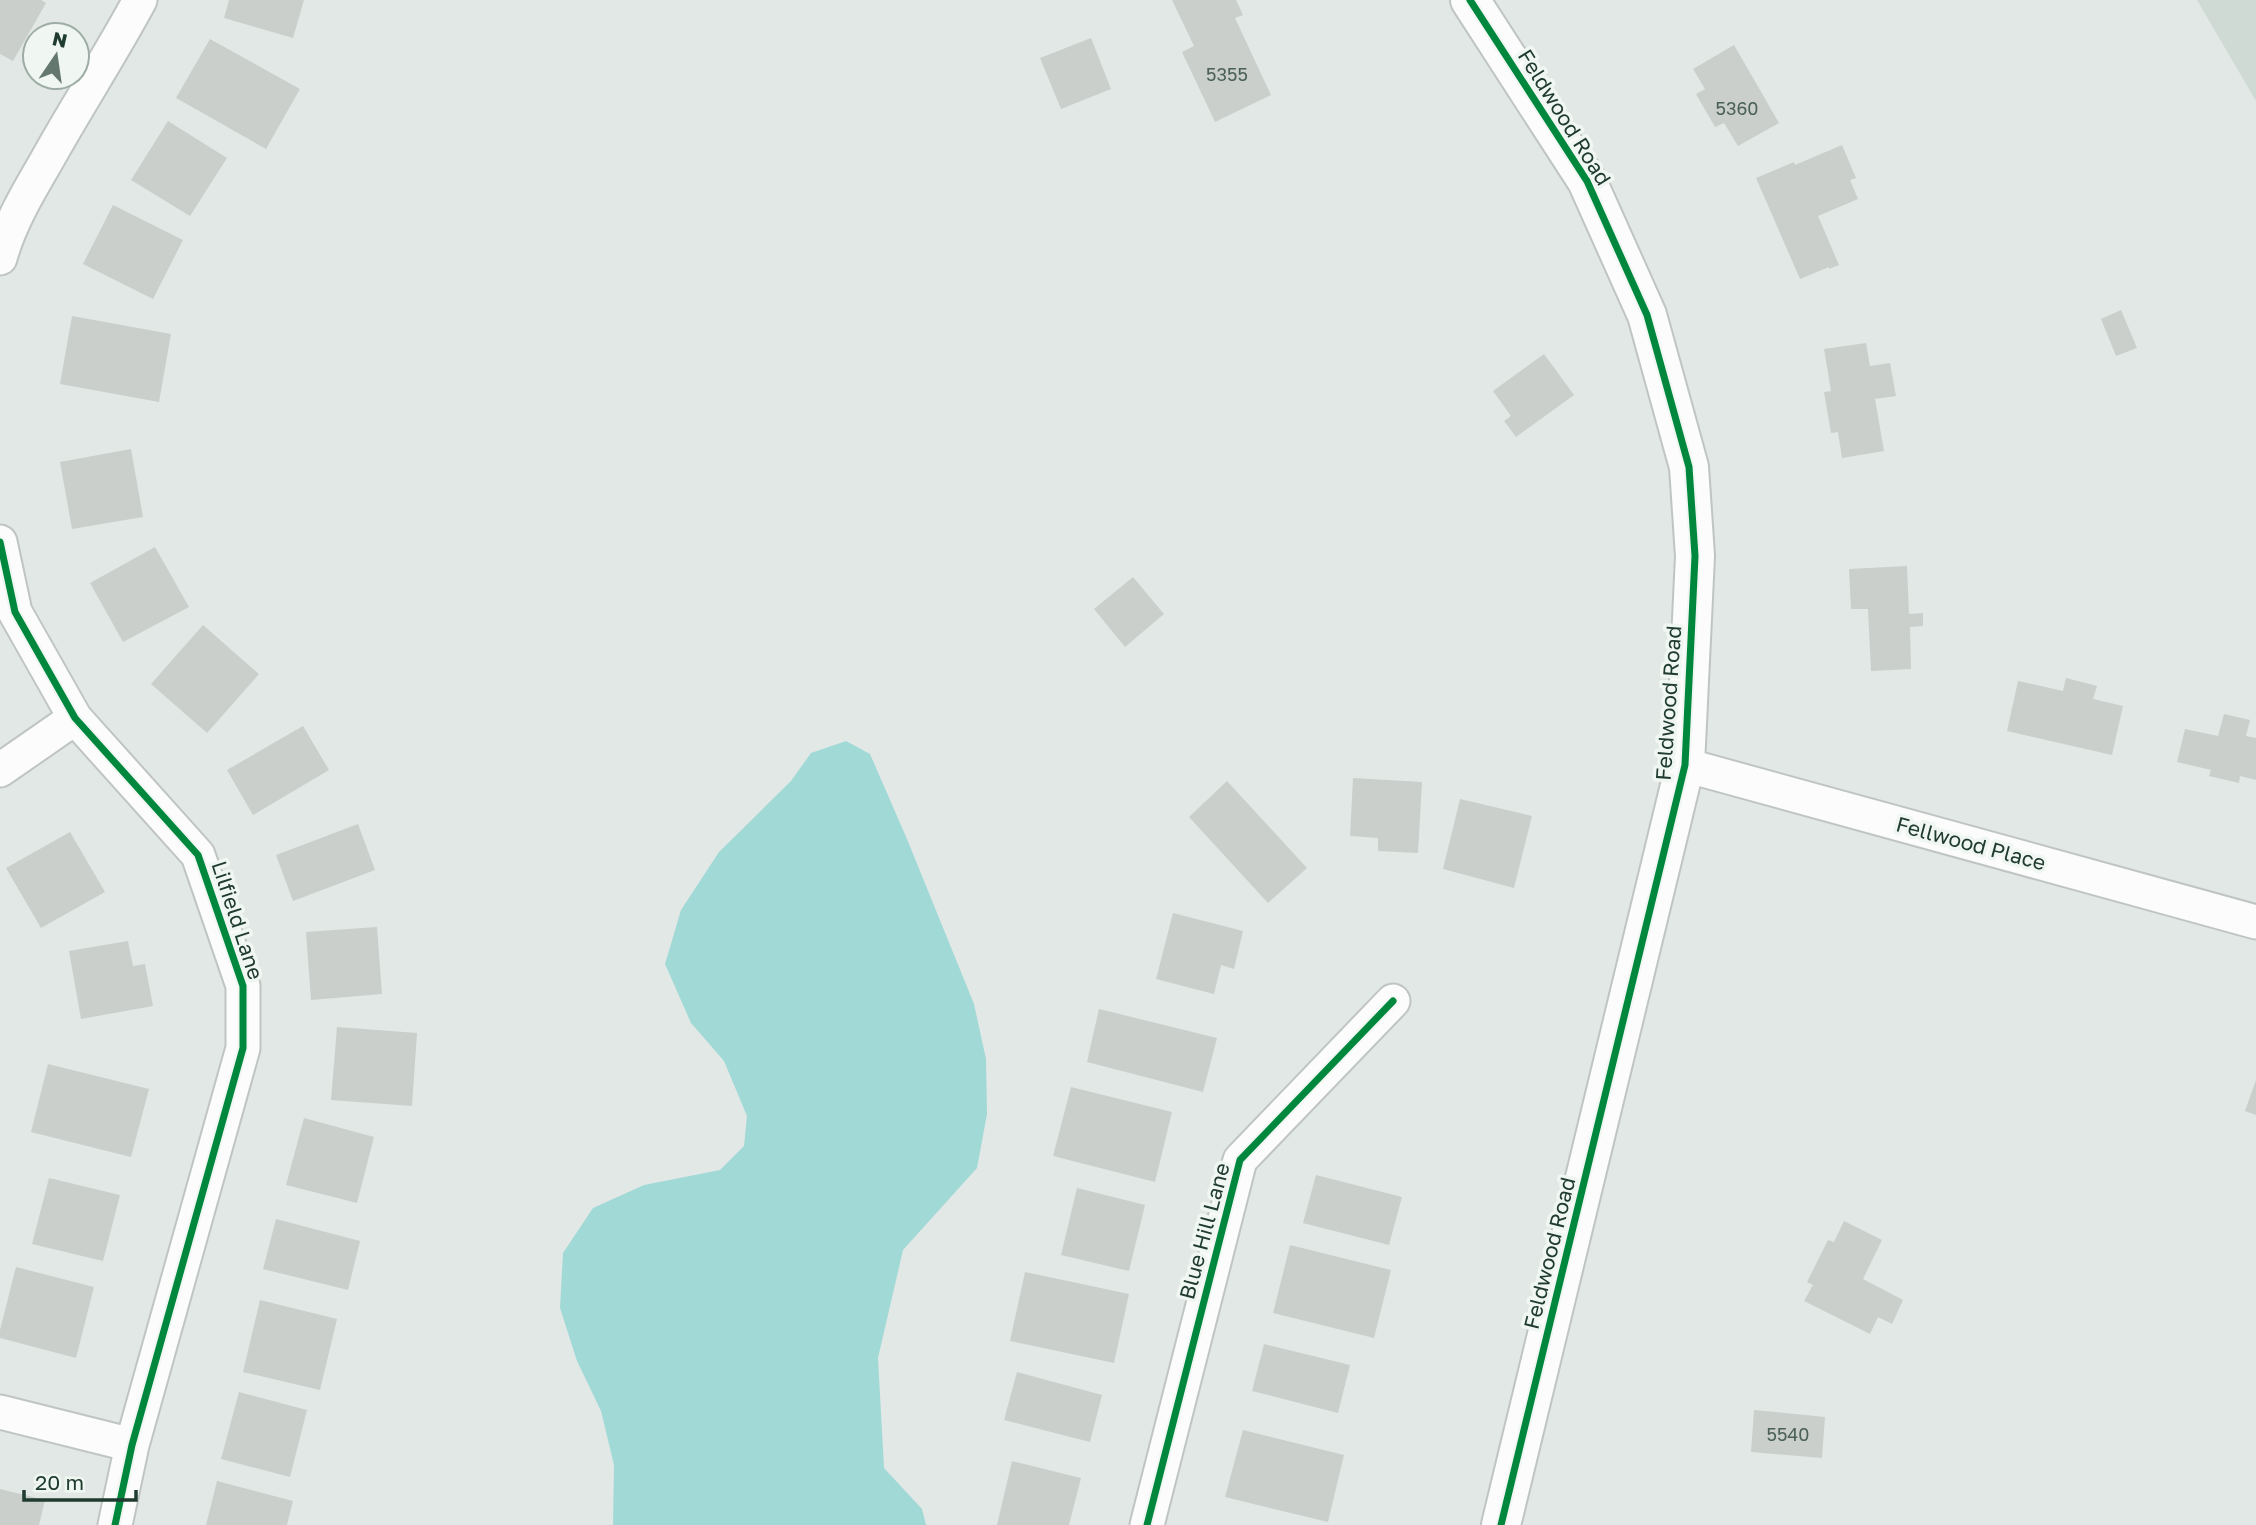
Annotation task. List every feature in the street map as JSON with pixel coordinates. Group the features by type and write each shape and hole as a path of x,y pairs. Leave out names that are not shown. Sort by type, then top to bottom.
{"street":[{"path":"0,257 22,203 140,0"},
{"name":"Feldwood Road","path":"1470,0 1587,181 1647,315 1689,467 1695,556 1685,765 1501,1525"},
{"name":"Lilfield Lane","path":"0,542 15,612 75,718 198,855 243,986 243,1048 132,1445 115,1525"},
{"path":"0,770 75,718"},
{"name":"Fellwood Place","path":"1685,765 2256,922"},
{"name":"Blue Hill Lane","path":"1147,1525 1240,1160 1393,1001"},
{"path":"0,1412 132,1445"}],"shaded area":[{"path":"2197,0 2256,0 2256,101"}],"water":[{"path":"846,741 870,754 974,1004 986,1059 987,1114 977,1168 903,1250 878,1358 884,1468 922,1509 926,1525 613,1525 614,1465 601,1411 577,1361 560,1308 563,1253 593,1208 644,1185 720,1170 744,1146 747,1116 724,1061 691,1023 665,964 681,910 719,852 791,781 811,753"}],"building":[{"path":"0,0 41,0 46,3 36,21 21,21 21,47 13,61 0,54"},
{"path":"229,0 304,0 293,38 224,18"},
{"path":"1172,0 1236,0 1243,15 1235,18 1271,95 1215,122 1182,52 1194,46"},
{"path":"1091,38 1111,89 1061,109 1040,58"},
{"path":"210,39 300,89 266,149 176,98"},
{"path":"1734,45 1779,123 1738,146 1724,123 1715,127 1696,94 1705,89 1693,69"},
{"path":"168,121 227,158 190,216 131,180"},
{"path":"1842,145 1856,178 1850,180 1858,199 1818,216 1839,265 1800,279 1756,178"},
{"path":"113,205 183,240 153,299 83,264"},
{"path":"2121,310 2137,348 2116,356 2101,319"},
{"path":"72,316 171,334 159,402 60,384"},
{"path":"1866,343 1870,366 1890,363 1896,396 1875,399 1884,451 1842,458 1838,432 1831,433 1824,392 1831,391 1824,349"},
{"path":"1544,354 1574,395 1516,437 1504,421 1511,416 1493,391"},
{"path":"131,449 143,517 72,529 60,462"},
{"path":"155,547 189,607 123,642 90,583"},
{"path":"1907,566 1909,614 1923,613 1923,626 1910,627 1911,669 1871,671 1868,609 1851,609 1849,569"},
{"path":"1133,577 1164,614 1125,647 1094,609"},
{"path":"203,625 259,674 207,733 151,684"},
{"path":"2066,678 2097,686 2093,699 2123,706 2112,755 2007,731 2018,681 2063,691"},
{"path":"2224,714 2250,720 2246,736 2256,738 2256,780 2240,776 2239,783 2209,776 2211,770 2177,762 2185,729 2218,736"},
{"path":"303,726 329,770 253,815 227,770"},
{"path":"1353,778 1422,782 1418,853 1378,851 1378,838 1350,836"},
{"path":"1227,781 1307,868 1268,903 1189,817"},
{"path":"1460,799 1532,816 1514,888 1443,869"},
{"path":"358,824 375,870 293,901 276,855"},
{"path":"70,832 105,892 41,928 6,868"},
{"path":"1173,913 1243,931 1234,969 1221,965 1214,994 1156,979"},
{"path":"377,927 382,994 311,1000 306,932"},
{"path":"128,941 133,966 145,964 153,1006 81,1019 69,951"},
{"path":"1099,1009 1217,1038 1203,1092 1087,1062"},
{"path":"337,1027 417,1033 412,1106 331,1100"},
{"path":"48,1064 149,1089 131,1157 31,1132"},
{"path":"2256,1080 2256,1115 2245,1111"},
{"path":"1071,1087 1172,1112 1155,1182 1053,1156"},
{"path":"304,1118 374,1137 357,1203 286,1185"},
{"path":"1316,1175 1402,1197 1389,1245 1303,1223"},
{"path":"49,1178 120,1195 103,1261 32,1244"},
{"path":"1077,1188 1145,1205 1129,1271 1061,1255"},
{"path":"276,1219 360,1241 348,1290 263,1269"},
{"path":"1844,1221 1882,1240 1863,1279 1903,1300 1892,1324 1878,1317 1870,1334 1804,1301 1813,1285 1807,1282 1828,1240 1834,1242"},
{"path":"1290,1245 1391,1270 1374,1338 1273,1313"},
{"path":"16,1267 94,1287 76,1358 0,1338"},
{"path":"1025,1272 1129,1294 1114,1363 1010,1341"},
{"path":"260,1300 337,1319 320,1390 243,1372"},
{"path":"1264,1344 1350,1365 1338,1413 1252,1391"},
{"path":"1017,1372 1102,1395 1090,1442 1004,1420"},
{"path":"239,1392 307,1410 290,1477 221,1459"},
{"path":"1754,1410 1825,1417 1822,1458 1751,1452"},
{"path":"1243,1430 1344,1455 1328,1522 1225,1497"},
{"path":"1012,1461 1081,1478 1069,1525 997,1525"},
{"path":"217,1481 293,1501 287,1525 206,1525"},
{"path":"0,1489 45,1500 39,1525 0,1525"}],"cycle path":[{"path":"1470,0 1587,181 1647,315 1689,467 1695,556 1685,765 1501,1525"},
{"path":"0,542 15,612 75,718 198,855 243,986 243,1048 132,1445 115,1525"},
{"path":"1147,1525 1240,1160 1393,1001"}]}
